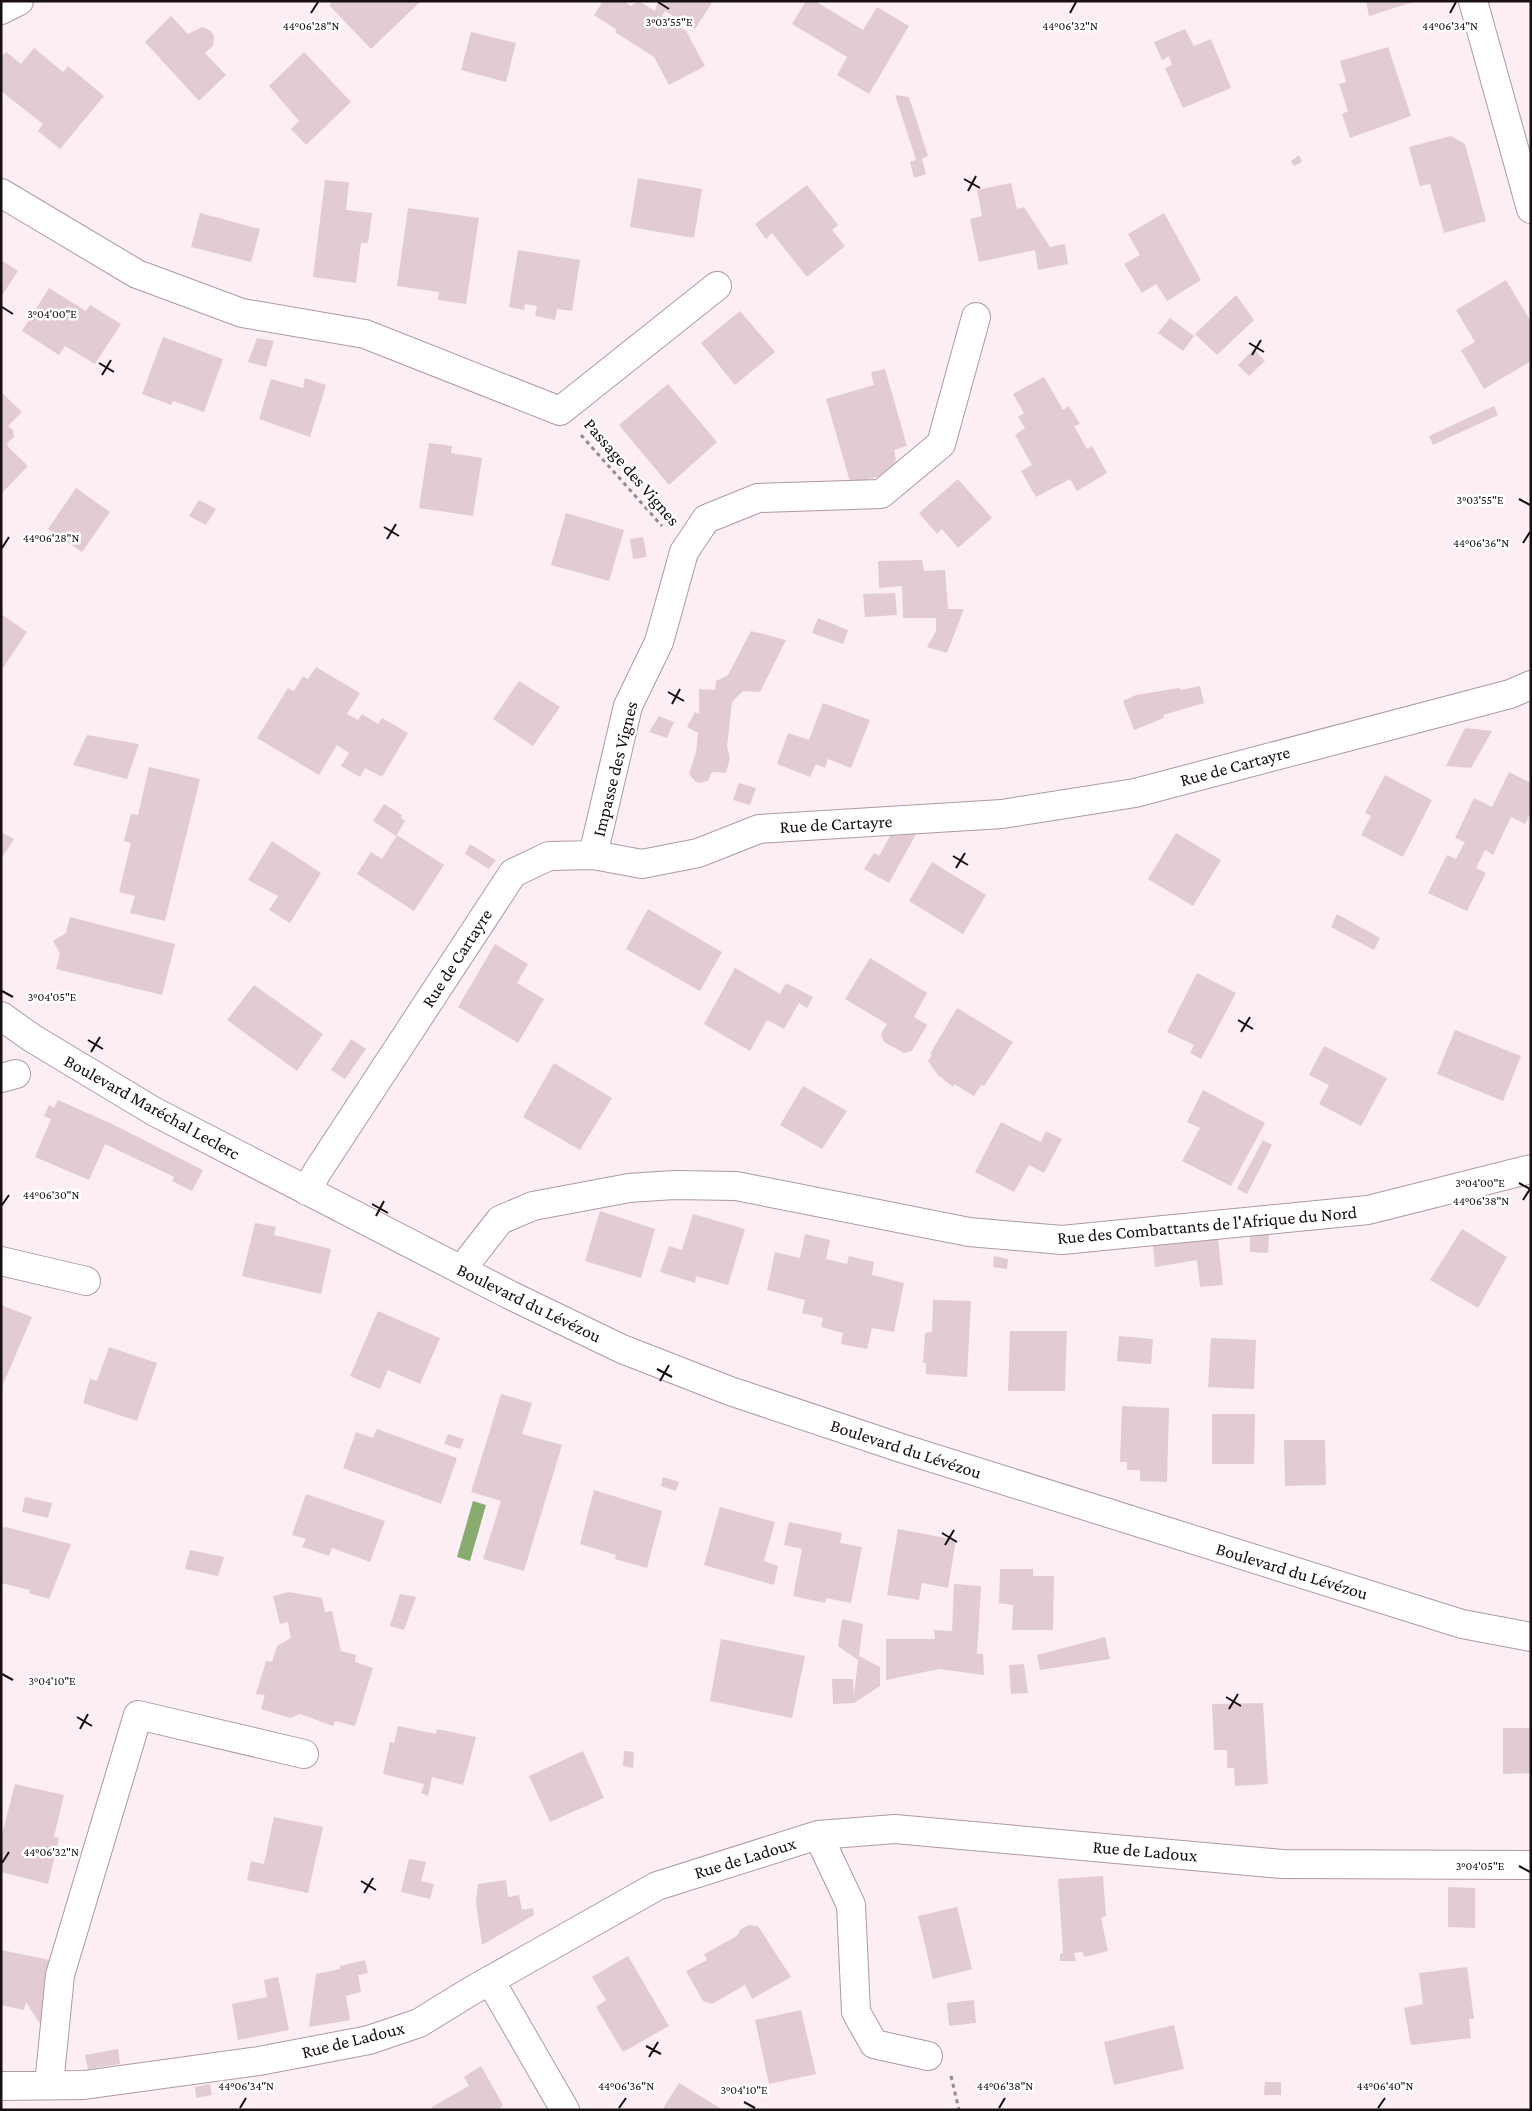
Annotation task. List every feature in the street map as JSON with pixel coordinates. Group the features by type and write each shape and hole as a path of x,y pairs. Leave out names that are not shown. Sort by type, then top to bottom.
{"street":[{"path":"1,10 19,1"},
{"path":"1473,1 1531,209"},
{"path":"1,193 137,274 242,313 365,334 560,411 717,286"},
{"name":"Impasse des Vignes","path":"593,855 628,706 659,642 684,552 706,520 758,498 881,494 941,444 976,317"},
{"name":"Rue de Cartayre","path":"307,1191 317,1172 513,873 549,856 593,855 642,864 698,853 759,829 1002,814 1135,793 1510,694 1531,685"},
{"name":"Boulevard Maréchal Leclerc","path":"1,1016 32,1038 155,1112 307,1191"},
{"name":"Rue des Combattants de l'Afrique du Nord","path":"461,1270 500,1220 533,1206 629,1188 674,1185 736,1186 969,1232 1062,1240 1368,1210 1531,1168"},
{"name":"Boulevard du Lévézou","path":"307,1191 461,1270 622,1349 730,1391 920,1454 1462,1624 1531,1637"},
{"path":"1,1261 86,1281"},
{"path":"50,2085 60,1975 138,1715 304,1754"},
{"name":"Rue de Ladoux","path":"1,2086 84,2085 259,2061 370,2040 419,2023 490,1980 657,1886 818,1835 895,1829 1282,1864 1531,1865"},
{"path":"818,1835 851,1905 856,2012 874,2044 939,2062"},
{"path":"490,1980 565,2110"}],"path":[{"name":"Passage des Vignes","path":"560,411 684,552"},
{"path":"939,2062 959,2110"}],"shaded area":[{"path":"473,1501 486,1505 470,1561 457,1557"}],"building":[{"path":"329,1 421,1 371,49 329,5 331,3"},
{"path":"603,1 624,1 631,6 636,2 642,3 655,11 658,1 713,1 695,29 665,11 662,16 686,31 705,66 669,85 654,57 615,32 617,30 594,15"},
{"path":"806,1 815,1 863,30 877,7 909,26 869,94 837,75 847,57 792,24"},
{"path":"1366,1 1413,1 1413,2 1369,16"},
{"path":"171,16 188,34 202,27 211,31 214,37 213,46 205,53 226,75 199,101 145,42"},
{"path":"1185,29 1194,46 1211,39 1231,88 1183,108 1165,68 1172,65 1169,56 1162,60 1154,42"},
{"path":"471,32 516,43 506,82 461,70"},
{"path":"1388,47 1411,116 1350,138 1342,114 1348,111 1339,84 1346,82 1340,61"},
{"path":"34,48 63,72 68,66 104,96 60,149 38,131 43,124 1,91 1,57 6,52 21,64"},
{"path":"304,52 351,102 306,145 291,129 299,121 269,86"},
{"path":"895,95 909,97 928,156 922,159 926,174 914,178 910,162 916,160"},
{"path":"1451,136 1465,144 1486,221 1444,233 1430,184 1420,186 1409,147"},
{"path":"1299,155 1302,162 1294,166 1291,161"},
{"path":"638,178 702,189 694,238 630,227"},
{"path":"325,180 349,182 346,210 372,213 368,243 361,243 356,283 313,277"},
{"path":"1011,183 1017,209 1024,207 1050,247 1065,244 1068,264 1038,270 1035,250 979,262 970,219 982,216 977,190"},
{"path":"807,185 838,225 832,230 845,246 807,277 772,233 766,239 755,224"},
{"path":"408,208 479,218 466,304 438,300 439,292 397,286"},
{"path":"200,213 260,229 251,262 191,247"},
{"path":"1164,213 1201,280 1167,301 1156,284 1142,293 1124,264 1140,255 1128,234"},
{"path":"518,250 580,260 572,311 557,309 555,320 535,316 537,306 525,304 524,310 509,307"},
{"path":"1,260 18,271 1,297"},
{"path":"1506,280 1531,322 1531,361 1484,389 1461,350 1475,342 1456,310"},
{"path":"49,288 86,311 90,305 121,324 95,364 65,346 59,355 22,331"},
{"path":"1236,295 1254,320 1217,355 1195,334"},
{"path":"740,311 775,352 735,385 701,343"},
{"path":"1170,318 1194,336 1183,351 1158,333"},
{"path":"163,337 223,359 204,412 173,401 171,405 142,394"},
{"path":"257,338 274,341 266,367 248,362"},
{"path":"1254,349 1265,361 1249,376 1238,365"},
{"path":"885,369 907,446 894,450 896,460 888,473 851,485 826,399 874,385 871,372"},
{"path":"1044,377 1063,410 1069,406 1080,424 1074,426 1087,449 1092,446 1107,473 1077,491 1070,479 1036,497 1021,471 1032,465 1015,435 1025,428 1018,417 1024,413 1013,394"},
{"path":"305,378 326,385 310,437 259,419 271,379 303,388"},
{"path":"668,384 717,442 669,485 619,425"},
{"path":"1,392 22,412 8,426 13,430 14,437 7,443 8,447 28,466 1,494"},
{"path":"1494,406 1498,415 1433,445 1429,436"},
{"path":"429,443 452,446 451,453 482,458 473,516 419,508"},
{"path":"958,479 992,518 958,548 942,529 937,534 919,513"},
{"path":"76,488 110,512 82,552 48,529"},
{"path":"199,500 216,509 206,525 189,516"},
{"path":"566,513 624,530 609,581 551,565"},
{"path":"643,537 647,557 633,559 630,539"},
{"path":"922,560 924,571 945,570 948,609 964,609 947,653 927,647 936,631 936,618 903,618 902,586 879,588 878,561"},
{"path":"895,593 897,615 865,617 863,594"},
{"path":"1,614 27,632 1,671"},
{"path":"818,618 848,630 843,644 812,633"},
{"path":"751,631 786,640 760,692 743,691 732,702 727,747 730,758 726,773 712,772 708,781 699,783 689,774 696,752 698,733 687,727 695,712 699,714 699,689 715,690 716,681 728,675"},
{"path":"316,667 360,693 347,714 358,720 362,714 378,724 382,718 408,733 382,777 365,768 360,777 341,766 349,753 337,745 319,775 257,738 288,688 294,691 303,676 308,679"},
{"path":"519,681 560,707 533,746 493,719"},
{"path":"1200,686 1204,703 1163,715 1164,718 1134,730 1123,701 1136,695"},
{"path":"823,703 870,720 851,768 828,759 825,768 816,764 810,777 777,764 788,733 809,740"},
{"path":"659,716 674,722 667,738 649,732"},
{"path":"1465,728 1492,731 1471,768 1446,766"},
{"path":"87,735 139,744 127,779 73,765"},
{"path":"149,767 200,779 165,921 130,913 135,896 119,892 131,843 124,841 131,814 138,815"},
{"path":"1509,772 1531,783 1531,812 1525,824 1511,817 1493,855 1485,850 1476,868 1486,873 1467,911 1428,893 1447,855 1456,859 1465,842 1455,838 1474,798 1492,807"},
{"path":"1385,775 1432,800 1403,857 1361,835 1371,816 1365,813"},
{"path":"739,783 756,788 750,805 733,800"},
{"path":"384,804 402,815 401,818 405,821 396,836 373,821"},
{"path":"1,832 14,839 1,859"},
{"path":"1176,833 1221,860 1193,906 1148,879"},
{"path":"916,834 889,883 864,869 874,853 879,856 890,836"},
{"path":"397,835 444,865 414,911 357,874 371,852 382,859"},
{"path":"272,841 321,873 290,923 269,910 278,896 248,880"},
{"path":"470,844 496,860 489,869 465,854"},
{"path":"932,862 986,895 963,934 909,901"},
{"path":"648,909 722,952 700,991 626,949"},
{"path":"1337,914 1380,938 1374,950 1331,927"},
{"path":"70,917 175,944 162,995 56,969 60,954 53,941 66,933"},
{"path":"495,944 528,964 517,983 544,999 518,1043 458,1007"},
{"path":"870,958 927,993 914,1017 927,1025 912,1051 904,1053 884,1042 881,1034 887,1024 845,999"},
{"path":"735,968 780,994 786,983 813,997 807,1008 799,1003 784,1029 767,1020 750,1051 704,1024"},
{"path":"1197,973 1236,993 1201,1059 1190,1053 1194,1045 1167,1032"},
{"path":"254,985 323,1034 297,1071 227,1020"},
{"path":"957,1008 1013,1042 984,1086 981,1085 974,1096 954,1084 953,1087 938,1075 928,1061 932,1055 930,1054"},
{"path":"1455,1030 1521,1056 1503,1101 1437,1074"},
{"path":"351,1039 366,1049 345,1079 331,1070"},
{"path":"1324,1046 1387,1078 1361,1126 1319,1104 1329,1085 1309,1075"},
{"path":"554,1063 612,1098 580,1150 523,1117"},
{"path":"803,1086 847,1111 822,1149 780,1125"},
{"path":"1203,1090 1265,1123 1231,1186 1182,1161 1200,1128 1187,1122"},
{"path":"58,1100 112,1124 203,1170 192,1191 172,1181 174,1177 105,1144 89,1180 35,1157 51,1119 44,1116 49,1105 54,1108"},
{"path":"1001,1122 1041,1142 1046,1131 1062,1139 1044,1173 1029,1165 1014,1192 975,1172"},
{"path":"1263,1140 1272,1145 1247,1194 1237,1189"},
{"path":"600,1211 655,1229 641,1278 585,1261"},
{"path":"693,1214 745,1229 728,1285 696,1276 695,1283 660,1272 669,1246 682,1250"},
{"path":"255,1223 276,1227 274,1235 331,1249 321,1294 242,1276"},
{"path":"1462,1229 1507,1257 1478,1308 1430,1280"},
{"path":"805,1234 830,1240 826,1259 847,1264 849,1256 874,1262 872,1275 904,1283 894,1332 872,1328 867,1349 841,1344 843,1333 821,1327 823,1318 802,1313 805,1300 767,1290 775,1252 800,1258"},
{"path":"1250,1234 1269,1234 1268,1253 1250,1252"},
{"path":"1218,1238 1223,1285 1200,1287 1197,1260 1155,1267 1153,1245"},
{"path":"994,1256 1008,1259 1007,1269 993,1267"},
{"path":"933,1300 971,1301 967,1377 926,1374 926,1363 923,1363 925,1333 932,1332"},
{"path":"1,1305 32,1317 1,1389"},
{"path":"378,1311 440,1338 420,1384 388,1370 380,1389 350,1376"},
{"path":"1010,1331 1067,1331 1065,1391 1008,1391"},
{"path":"1119,1336 1153,1339 1151,1364 1117,1361"},
{"path":"1211,1338 1256,1340 1254,1389 1208,1387"},
{"path":"109,1347 157,1363 137,1421 83,1403 90,1379 97,1381"},
{"path":"501,1394 532,1403 522,1434 562,1445 524,1571 483,1559 501,1501 471,1492"},
{"path":"1122,1406 1169,1408 1167,1482 1140,1481 1140,1470 1127,1470 1127,1462 1120,1462"},
{"path":"1212,1414 1255,1414 1254,1464 1212,1464"},
{"path":"377,1429 457,1458 441,1504 343,1468 356,1432 373,1438"},
{"path":"448,1434 464,1439 460,1449 444,1444"},
{"path":"1284,1440 1325,1440 1326,1485 1285,1486"},
{"path":"663,1477 679,1482 676,1491 661,1486"},
{"path":"594,1490 662,1511 647,1568 615,1559 616,1555 580,1544"},
{"path":"306,1494 385,1521 370,1562 332,1548 329,1556 302,1547 306,1539 292,1535"},
{"path":"25,1497 52,1503 48,1518 22,1512"},
{"path":"720,1507 775,1522 764,1561 778,1566 774,1585 704,1565"},
{"path":"789,1522 842,1533 840,1543 862,1547 851,1603 826,1598 825,1603 793,1596 802,1549 784,1545"},
{"path":"6,1527 71,1544 49,1599 29,1593 30,1590 1,1583 1,1528"},
{"path":"898,1529 956,1540 948,1588 922,1583 919,1600 887,1595"},
{"path":"190,1550 224,1557 218,1576 185,1569"},
{"path":"1000,1569 1033,1569 1033,1576 1054,1576 1053,1630 1012,1630 1013,1605 999,1603"},
{"path":"954,1584 981,1586 977,1654 983,1654 984,1675 939,1669 886,1680 886,1639 935,1639 934,1630 952,1631"},
{"path":"289,1592 322,1598 325,1612 332,1611 341,1651 356,1655 355,1662 373,1668 355,1726 335,1721 333,1726 300,1714 290,1718 261,1709 265,1695 256,1694 266,1661 272,1662 277,1646 291,1638 288,1622 280,1624 273,1596"},
{"path":"400,1594 416,1597 404,1630 390,1626"},
{"path":"842,1619 863,1624 859,1656 880,1667 880,1686 854,1703 833,1704 832,1679 853,1679 854,1695 858,1660 838,1646"},
{"path":"1105,1637 1110,1659 1040,1670 1037,1655"},
{"path":"721,1639 805,1656 792,1718 710,1701"},
{"path":"1024,1664 1028,1693 1011,1694 1009,1665"},
{"path":"1263,1703 1268,1784 1235,1786 1234,1768 1227,1768 1227,1750 1214,1750 1212,1704"},
{"path":"398,1726 436,1734 437,1729 476,1737 463,1785 432,1777 428,1796 421,1793 424,1784 383,1774 390,1742 394,1743"},
{"path":"1503,1728 1531,1728 1531,1773 1503,1774"},
{"path":"583,1751 604,1798 550,1822 529,1776"},
{"path":"624,1751 634,1752 633,1768 623,1766"},
{"path":"15,1784 64,1795 54,1837 59,1838 48,1884 1,1872 1,1838"},
{"path":"274,1817 323,1827 308,1893 247,1880 251,1861 264,1864"},
{"path":"409,1859 426,1862 421,1881 434,1884 430,1899 401,1892"},
{"path":"1103,1876 1106,1916 1101,1918 1108,1951 1084,1957 1083,1952 1074,1953 1076,1961 1060,1961 1060,1954 1063,1953 1058,1879"},
{"path":"506,1880 508,1897 519,1895 522,1910 533,1908 534,1915 482,1945 476,1902 478,1884"},
{"path":"1448,1887 1475,1888 1475,1928 1448,1927"},
{"path":"957,1907 972,1969 933,1979 918,1916"},
{"path":"749,1925 758,1926 791,1977 752,1999 745,1985 712,2004 703,2001 686,1971 707,1960 704,1954 737,1936 741,1929"},
{"path":"1,1950 55,1961 42,2027 26,2002 24,2010 1,2005"},
{"path":"628,1956 669,2026 623,2052 596,2007 606,2000 592,1977"},
{"path":"365,1960 368,1973 358,1975 361,1992 346,1996 350,2020 309,2027 316,1974 340,1969 340,1966"},
{"path":"1467,1967 1474,2019 1469,2019 1471,2038 1411,2045 1404,2008 1423,2004 1419,1973"},
{"path":"278,1977 289,2030 238,2040 232,2004 267,1997 264,1980"},
{"path":"974,2000 976,2023 949,2026 947,2003"},
{"path":"801,2010 816,2074 769,2084 755,2020"},
{"path":"1174,2025 1184,2069 1114,2085 1104,2042"},
{"path":"118,2049 120,2064 88,2069 85,2055"},
{"path":"481,2066 503,2105 498,2110 431,2110 432,2107 469,2086 464,2077"},
{"path":"1265,2082 1281,2082 1281,2095 1264,2095"},
{"path":"679,2083 720,2108 719,2110 662,2110"},
{"path":"210,2084 212,2095 196,2098 195,2087"}]}
